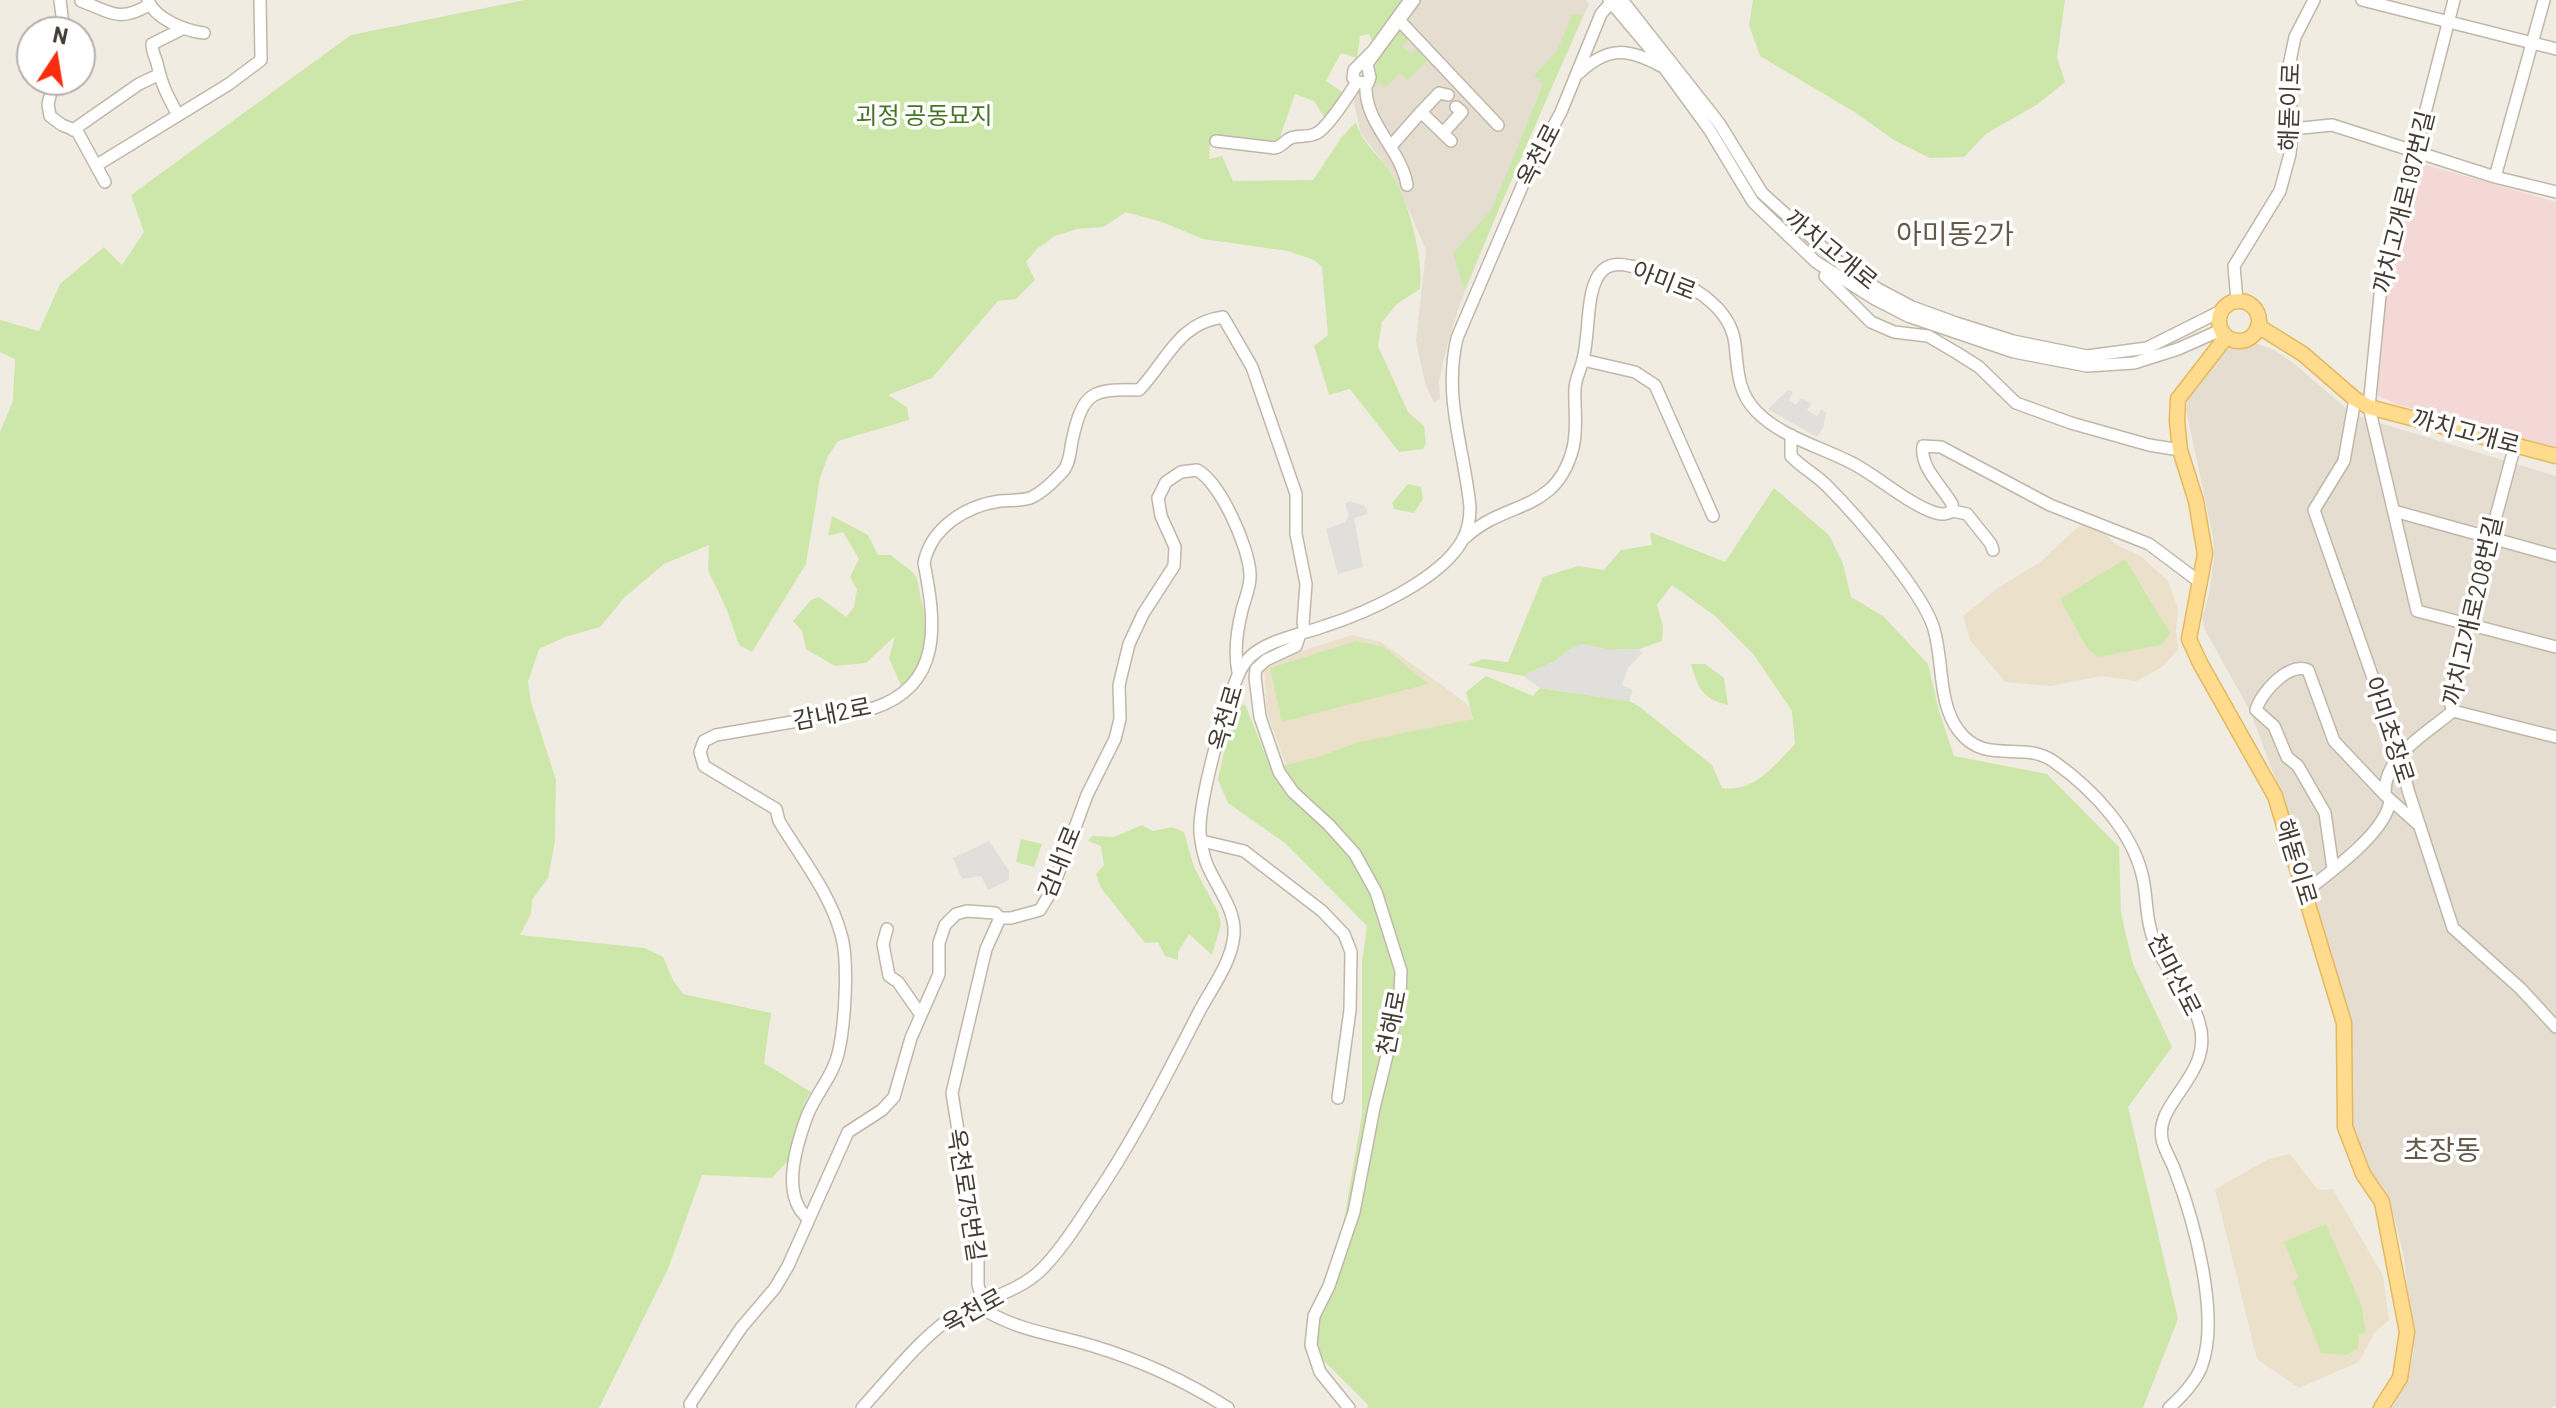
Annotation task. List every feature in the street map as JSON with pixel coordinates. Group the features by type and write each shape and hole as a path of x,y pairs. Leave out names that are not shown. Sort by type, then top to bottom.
{"main road":[{"path":"2237,301 2249,304 2257,314 2256,333 2245,340 2232,340 2223,334 2219,320 2221,311 2237,301"},
{"name":"까치고개로","path":"2258,326 2303,354 2355,399 2369,407 2556,456"},
{"name":"해돋이로","path":"2223,334 2178,399 2180,450 2196,501 2205,554 2189,639 2275,796 2344,1023 2345,1127 2363,1174 2382,1202 2407,1332 2406,1357 2400,1378 2381,1408"}],"street":[{"path":"97,165 222,89 261,60 260,0"},
{"path":"1407,185 1405,169 1368,108 1361,83 1353,78 1354,70 1373,51 1412,0"},
{"name":"해돋이로","path":"2237,301 2234,266 2280,191 2290,154 2292,129 2286,80 2295,37 2314,0"},
{"path":"2362,0 2556,49"},
{"name":"까치고개로197번길","path":"2454,0 2381,285 2369,407 2417,611 2467,624"},
{"path":"2495,177 2544,0"},
{"path":"81,1 120,16 130,15 149,2 154,10 184,28 204,33"},
{"path":"1612,1 1709,129 1753,202 1816,262 1908,316 2014,352 2087,366 2134,363 2223,334"},
{"name":"옥천로","path":"862,1408 945,1323 957,1314 1008,1292 1040,1271 1073,1230 1146,1116 1220,975 1232,944 1233,921 1206,863 1201,814 1207,783 1243,664 1259,650 1327,626 1398,594 1438,568 1463,540 1470,518 1469,501 1451,397 1452,360 1457,338 1526,177 1561,112 1601,14 1612,1"},
{"name":"까치고개로","path":"1612,1 1719,123 1762,193 1841,264 1912,307 2013,341 2087,356 2147,348 2221,311"},
{"path":"1397,21 1450,84 1497,126"},
{"path":"178,115 158,75 152,44 184,28"},
{"path":"1576,76 1592,61 1613,53 1635,54 1664,68"},
{"path":"73,130 139,84 158,75"},
{"path":"1216,141 1275,148 1283,146 1291,138 1315,134 1361,83"},
{"path":"1391,146 1450,84"},
{"path":"50,96 50,116 77,131 105,182"},
{"path":"1421,112 1447,137 1462,112 1456,107"},
{"path":"2292,129 2332,125 2495,177 2556,192"},
{"path":"1816,262 1821,272 1871,322 1894,332 1928,336 1979,367 2016,403 2135,442 2180,450"},
{"name":"아미로","path":"1463,540 1475,528 1545,495 1563,470 1574,445 1577,422 1575,383 1583,360 1591,293 1601,271 1613,264 1642,268 1702,293 1719,308 1728,319 1735,341 1741,390 1759,414 1791,435 1854,464 1929,510 1939,514 1953,511 1967,514 1993,550"},
{"name":"감내2로","path":"809,1219 794,1202 792,1187 808,1115 839,1051 844,1008 842,936 826,898 779,821 776,809 704,766 700,752 704,741 716,735 874,708 892,702 901,695 923,671 932,637 924,563 926,552 937,533 943,526 985,504 1026,499 1042,489 1066,467 1088,399 1096,392 1105,390 1139,390 1152,377 1175,341 1212,318 1223,317 1252,367 1296,494 1296,534 1306,584 1302,633"},
{"path":"2190,343 2205,345 2210,355"},
{"path":"1583,360 1635,372 1655,385 1713,516"},
{"name":"아미초장로","path":"2355,399 2344,461 2314,510 2400,755 2453,928 2521,989 2556,1027"},
{"name":"천마산로","path":"1791,435 1791,456 1826,484 1850,511 1926,611 1933,627 1950,716 1959,731 1971,744 1993,752 2025,751 2051,759 2117,822 2133,849 2143,883 2145,917 2158,951 2199,1021 2203,1047 2197,1068 2169,1108 2162,1125 2162,1140 2193,1224 2210,1334 2202,1368 2169,1408"},
{"name":"까치고개로208번길","path":"2400,755 2453,711 2448,697 2515,445"},
{"name":"아미로","path":"1953,511 1945,492 1923,459 1923,446 1941,447 2050,505 2149,544 2201,583"},
{"name":"감내1로","path":"691,1408 690,1404 741,1328 775,1288 848,1132 882,1110 894,1097 911,1038 939,974 939,943 948,920 967,911 995,913 1000,918 1028,914 1044,905 1087,795 1115,739 1120,719 1119,685 1123,659 1143,614 1172,571 1176,558 1158,498 1166,482 1181,472 1197,470 1212,482 1232,518 1247,559 1250,583 1238,635 1236,659 1239,673"},
{"path":"1469,501 1483,514 1498,517"},
{"path":"2394,511 2556,556"},
{"path":"2467,624 2556,647"},
{"name":"천해로","path":"1302,633 1296,646 1266,660 1256,669 1260,717 1279,772 1293,792 1355,854 1376,892 1401,971 1395,1020 1354,1212 1329,1286 1314,1316 1311,1345 1320,1372 1349,1408"},
{"path":"2333,869 2325,813 2298,766 2287,757 2274,726 2256,710 2271,683 2300,668 2308,670 2334,741 2420,827"},
{"path":"2453,711 2556,737"},
{"path":"2305,892 2351,856 2387,816 2385,778 2400,755"},
{"path":"1202,841 1244,851 1322,911 1344,934 1351,952 1350,1010 1338,1098"},
{"name":"옥천로75번길","path":"985,1302 978,1285 978,1256 952,1093 986,949 1000,918"},
{"path":"887,929 883,944 889,976 898,982 921,1015"},
{"path":"985,1302 986,1311 1026,1330 1091,1345 1161,1369 1228,1408"}],"shaded area":[{"path":"1417,0 1586,0 1589,4 1513,174 1460,304 1439,382 1440,399 1434,403 1425,383 1416,341 1426,250 1394,176 1360,132 1354,102 1358,86 1371,76 1379,56"},
{"path":"2423,164 2556,202 2556,449 2396,404 2376,395 2383,289 2415,169"},
{"path":"2253,342 2274,350 2292,362 2346,408 2363,418 2556,476 2556,1405 2551,1408 2392,1408 2409,1374 2414,1349 2404,1257 2391,1205 2361,1155 2351,1130 2350,1055 2299,842 2250,711 2205,630 2202,618 2209,594 2213,537 2186,410 2189,396 2227,349 2245,347"},
{"path":"1788,390 1793,392 1789,400 1796,405 1801,398 1811,403 1807,410 1817,416 1821,409 1826,413 1823,428 1817,437 1768,409"},
{"path":"1350,501 1365,506 1368,514 1354,518 1363,567 1338,574 1326,529 1345,522 1349,516 1345,504"},
{"path":"2088,524 2102,531 2115,544 2142,557 2168,581 2178,609 2178,650 2162,667 2137,681 2101,676 2051,686 2005,682 1970,640 1963,616 1995,590 2040,562 2079,526"},
{"path":"1352,635 1381,642 1450,691 1474,710 1471,721 1332,761 1286,765 1267,713 1264,670 1289,655"},
{"path":"1582,644 1610,650 1639,649 1642,653 1628,668 1622,685 1633,690 1629,701 1540,688 1523,676"},
{"path":"989,841 1009,871 1009,880 988,890 981,876 962,879 953,858"},
{"path":"2290,1154 2318,1190 2333,1189 2383,1276 2389,1320 2374,1333 2359,1362 2299,1388 2257,1359 2215,1189 2269,1159"}],"green space":[{"name":"괴정 공동묘지","path":"525,0 1405,0 1373,43 1369,34 1360,36 1357,58 1341,53 1326,81 1347,95 1326,120 1314,101 1295,94 1277,146 1221,138 1210,145 1209,159 1222,156 1233,181 1313,180 1341,138 1356,122 1362,136 1398,185 1417,246 1420,289 1397,304 1382,322 1378,346 1408,412 1424,426 1426,444 1423,449 1399,452 1350,389 1329,395 1314,346 1328,335 1322,267 1314,260 1288,251 1203,239 1162,222 1126,212 1103,227 1077,229 1055,236 1026,262 1035,280 1016,299 998,301 932,378 888,395 907,407 909,420 838,441 828,456 820,478 806,564 752,652 739,645 708,570 709,545 664,564 625,597 600,627 565,637 539,649 528,682 531,702 556,780 555,841 548,878 532,900 531,914 520,935 645,948 663,957 683,994 771,1013 764,1063 811,1092 804,1103 796,1152 772,1178 702,1175 668,1269 599,1408 0,1408 0,432 13,401 15,359 0,352 0,320 39,331 60,284 104,247 122,265 144,232 131,195 351,35"},
{"path":"1753,0 2065,0 2057,57 2065,82 2038,104 1987,133 1964,157 1930,158 1894,140 1856,113 1760,56 1749,25"},
{"path":"1572,14 1583,15 1464,290 1453,253 1492,209 1543,84 1534,75 1557,51"},
{"path":"1398,29 1408,40 1402,46 1410,54 1416,49 1427,61 1408,80 1400,73 1386,88 1379,82 1370,89 1379,56"},
{"path":"1408,484 1421,487 1423,499 1414,513 1394,509 1392,503"},
{"path":"1774,488 1829,535 1843,564 1851,597 1883,616 1928,664 1954,756 2047,774 2119,847 2121,913 2133,964 2172,1047 2128,1107 2178,1319 2143,1408 1367,1408 1368,1405 1323,1360 1317,1339 1320,1318 1333,1285 1362,1115 1362,962 1367,926 1285,843 1228,803 1218,780 1225,748 1241,706 1245,704 1271,769 1359,742 1473,719 1466,692 1486,676 1533,696 1540,688 1629,701 1712,765 1722,788 1754,782 1795,744 1792,711 1754,655 1715,616 1672,585 1657,605 1663,626 1662,641 1639,649 1610,650 1582,644 1523,676 1467,665 1483,659 1508,662 1543,577 1578,566 1604,570 1621,550 1652,545 1650,532 1725,562"},
{"path":"832,516 868,535 878,555 891,555 916,577 925,619 925,645 918,669 902,688 889,658 895,636 866,663 835,666 806,649 802,631 793,621 811,600 819,597 846,617 854,607 857,589 850,577 859,559 843,532 828,536"},
{"path":"2125,559 2170,633 2161,645 2098,657 2087,648 2060,599"},
{"path":"1356,641 1384,647 1428,684 1282,722 1270,668"},
{"path":"1691,664 1705,664 1724,678 1728,705 1702,691"},
{"path":"1142,825 1153,831 1172,827 1184,832 1194,867 1218,912 1221,924 1212,955 1189,934 1178,952 1178,960 1165,956 1158,942 1145,943 1101,888 1096,874 1104,865 1101,846 1088,841 1092,836 1114,837"},
{"path":"1021,839 1042,844 1034,867 1016,862"},
{"path":"2326,1224 2361,1304 2366,1333 2359,1334 2358,1348 2346,1355 2321,1353 2293,1282 2298,1277 2284,1242"}],"district":[{"name":"아미동2가","path":"1955,235"},
{"name":"초장동","path":"2442,1151"}]}
